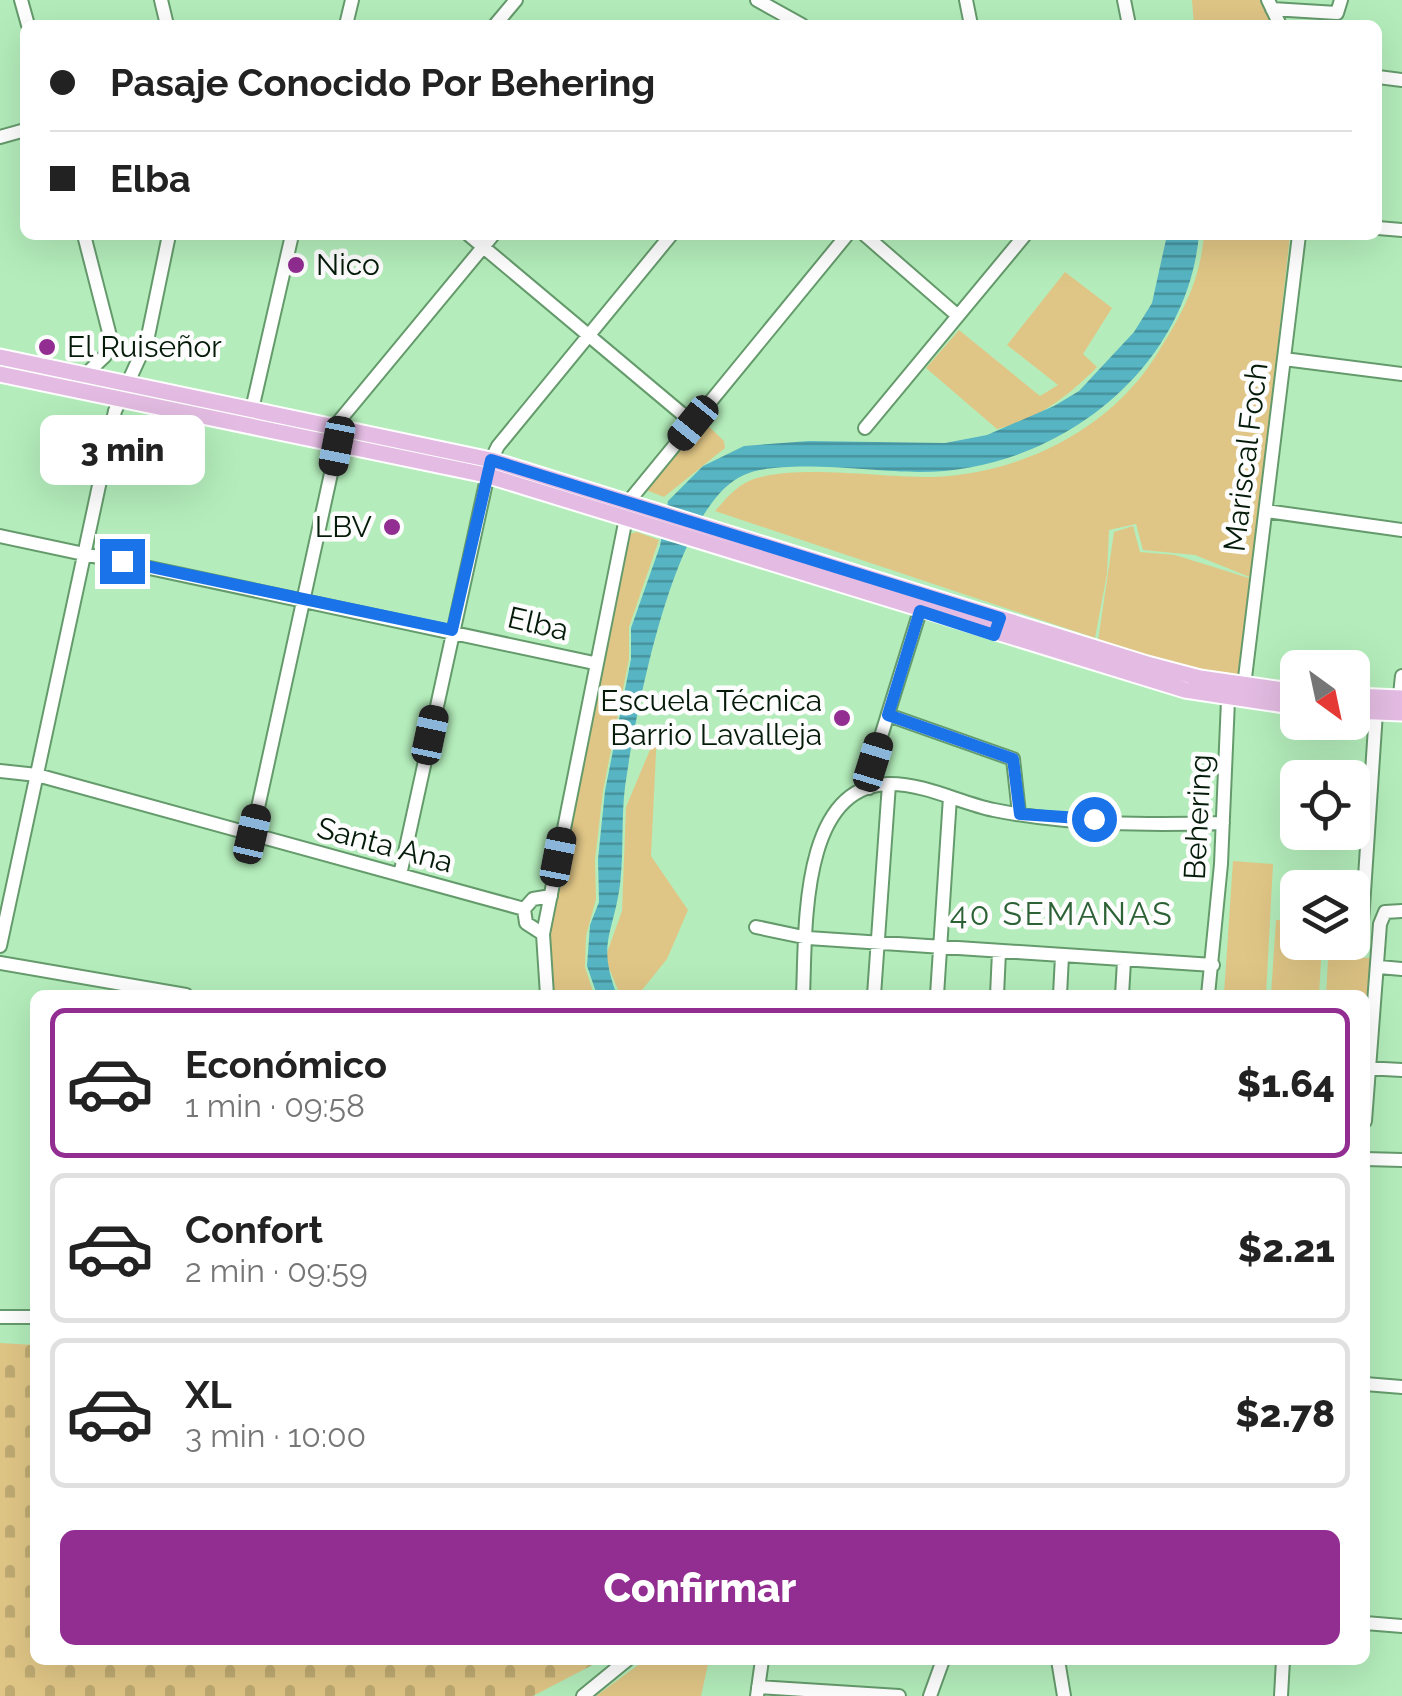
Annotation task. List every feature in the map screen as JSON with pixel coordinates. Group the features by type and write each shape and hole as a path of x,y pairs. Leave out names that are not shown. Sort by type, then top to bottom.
{"main road":[{"path":"0,357 335,426 629,501 655,518"},
{"path":"0,374 337,446 488,468 626,518 655,518 1147,664 1280,690"},
{"path":"706,533 994,635 1228,700 1280,706"},
{"path":"1370,700 1400,706"},
{"path":"1370,712 1400,706"}],"street":[{"path":"499,20 516,0"},
{"path":"757,0 793,20"},
{"path":"1270,5 1337,13 1341,0"},
{"path":"85,240 110,340 105,356 85,376"},
{"path":"0,946 121,399 146,341 168,240"},
{"path":"248,427 291,240"},
{"path":"474,240 693,423"},
{"path":"335,426 489,240"},
{"path":"400,875 488,468 667,240"},
{"path":"629,501 843,240"},
{"path":"871,240 958,316"},
{"path":"865,428 1020,240"},
{"name":"Mariscal Foch","path":"1244,686 1298,240"},
{"path":"1284,359 1402,374"},
{"path":"252,834 337,446"},
{"path":"1266,511 1402,530"},
{"path":"547,990 543,934 594,662 626,518"},
{"name":"Elba","path":"0,536 594,662"},
{"path":"870,788 920,611"},
{"path":"994,635 1000,618"},
{"path":"1400,706 1402,676"},
{"name":"Behering","path":"1209,990 1214,965 1228,700"},
{"path":"1365,870 1376,712"},
{"path":"888,715 1013,759 1014,796 1020,814"},
{"name":"Santa Ana","path":"0,771 37,776 524,909"},
{"path":"803,990 821,832 844,803 870,788 889,784 1020,814 1158,825 1223,823"},
{"path":"874,990 889,784"},
{"path":"1002,811 1014,796"},
{"path":"937,990 950,797"},
{"path":"543,934 530,928 524,909 533,899 551,896"},
{"path":"1370,1050 1380,924 1386,912 1402,911"},
{"path":"756,927 808,938 1214,965"},
{"path":"997,990 1000,952"},
{"path":"1060,990 1062,956"},
{"path":"1122,990 1124,961"},
{"path":"0,963 157,990"},
{"path":"1379,968 1402,969"},
{"path":"1370,1068 1402,1070"},
{"path":"1370,1159 1402,1160"},
{"path":"0,1317 30,1318"},
{"path":"1370,1384 1402,1387"},
{"path":"1370,1624 1402,1626"},
{"path":"582,1696 621,1665"},
{"path":"761,1665 757,1691 899,1696"},
{"path":"930,1696 941,1665"},
{"path":"1059,1665 1064,1696"},
{"path":"1280,1696 1283,1665"}],"green space":[{"path":"1192,0 1264,0 1273,20 1194,20"},
{"path":"1203,240 1289,240 1252,578 1195,555 1143,550 1136,524 1109,530 1107,574 1095,638 715,511 739,487 767,476 812,472 932,477 965,474 1029,457 1060,443 1088,426 1137,381 1174,325 1198,268"},
{"path":"1065,272 1112,308 1083,354 1097,367 1052,406 997,429 926,368 959,330 1040,396 1058,385 1007,345"},
{"path":"705,423 724,441 725,448 664,497 646,490"},
{"path":"1133,526 1140,552 1175,555 1252,579 1238,675 1184,666 1098,641 1114,532"},
{"path":"637,532 659,540 629,627 629,659 603,791 595,860 596,899 586,936 585,967 592,990 552,990 549,933 629,534"},
{"path":"657,733 651,856 688,910 667,959 642,990 618,990 605,958 622,911 626,807"},
{"path":"1233,861 1273,864 1266,990 1224,990"},
{"path":"1276,920 1280,920 1280,960 1321,960 1319,990 1271,990"},
{"path":"1371,958 1370,990 1326,990 1328,960"},
{"path":"0,1343 30,1345 30,1665 592,1665 533,1696 0,1696"},
{"path":"638,1665 708,1665 701,1696 596,1696"}],"water":[{"path":"1166,240 1198,240 1189,285 1168,331 1140,371 1104,406 1062,434 1017,455 968,468 918,472 781,467 744,475 719,494 697,527 678,568 648,665 625,787 620,885 608,939 608,963 615,990 595,990 587,966 590,925 599,902 598,859 605,791 631,659 631,628 660,546 668,501 703,466 744,446 809,441 945,443 987,435 1079,391 1134,332 1152,303"}],"place":[{"name":"Nico","path":"296,265"},
{"name":"El Ruiseñor","path":"47,347"},
{"name":"LBV","path":"392,527"},
{"name":"Escuela Técnica Barrio Lavalleja","path":"842,718"}],"district":[{"name":"40 SEMANAS","path":"1062,914"}],"route":[{"path":"122,561 452,630 491,460 1000,618 994,635 920,611 888,715 1013,759 1014,796 1020,814 1094,819"}]}
